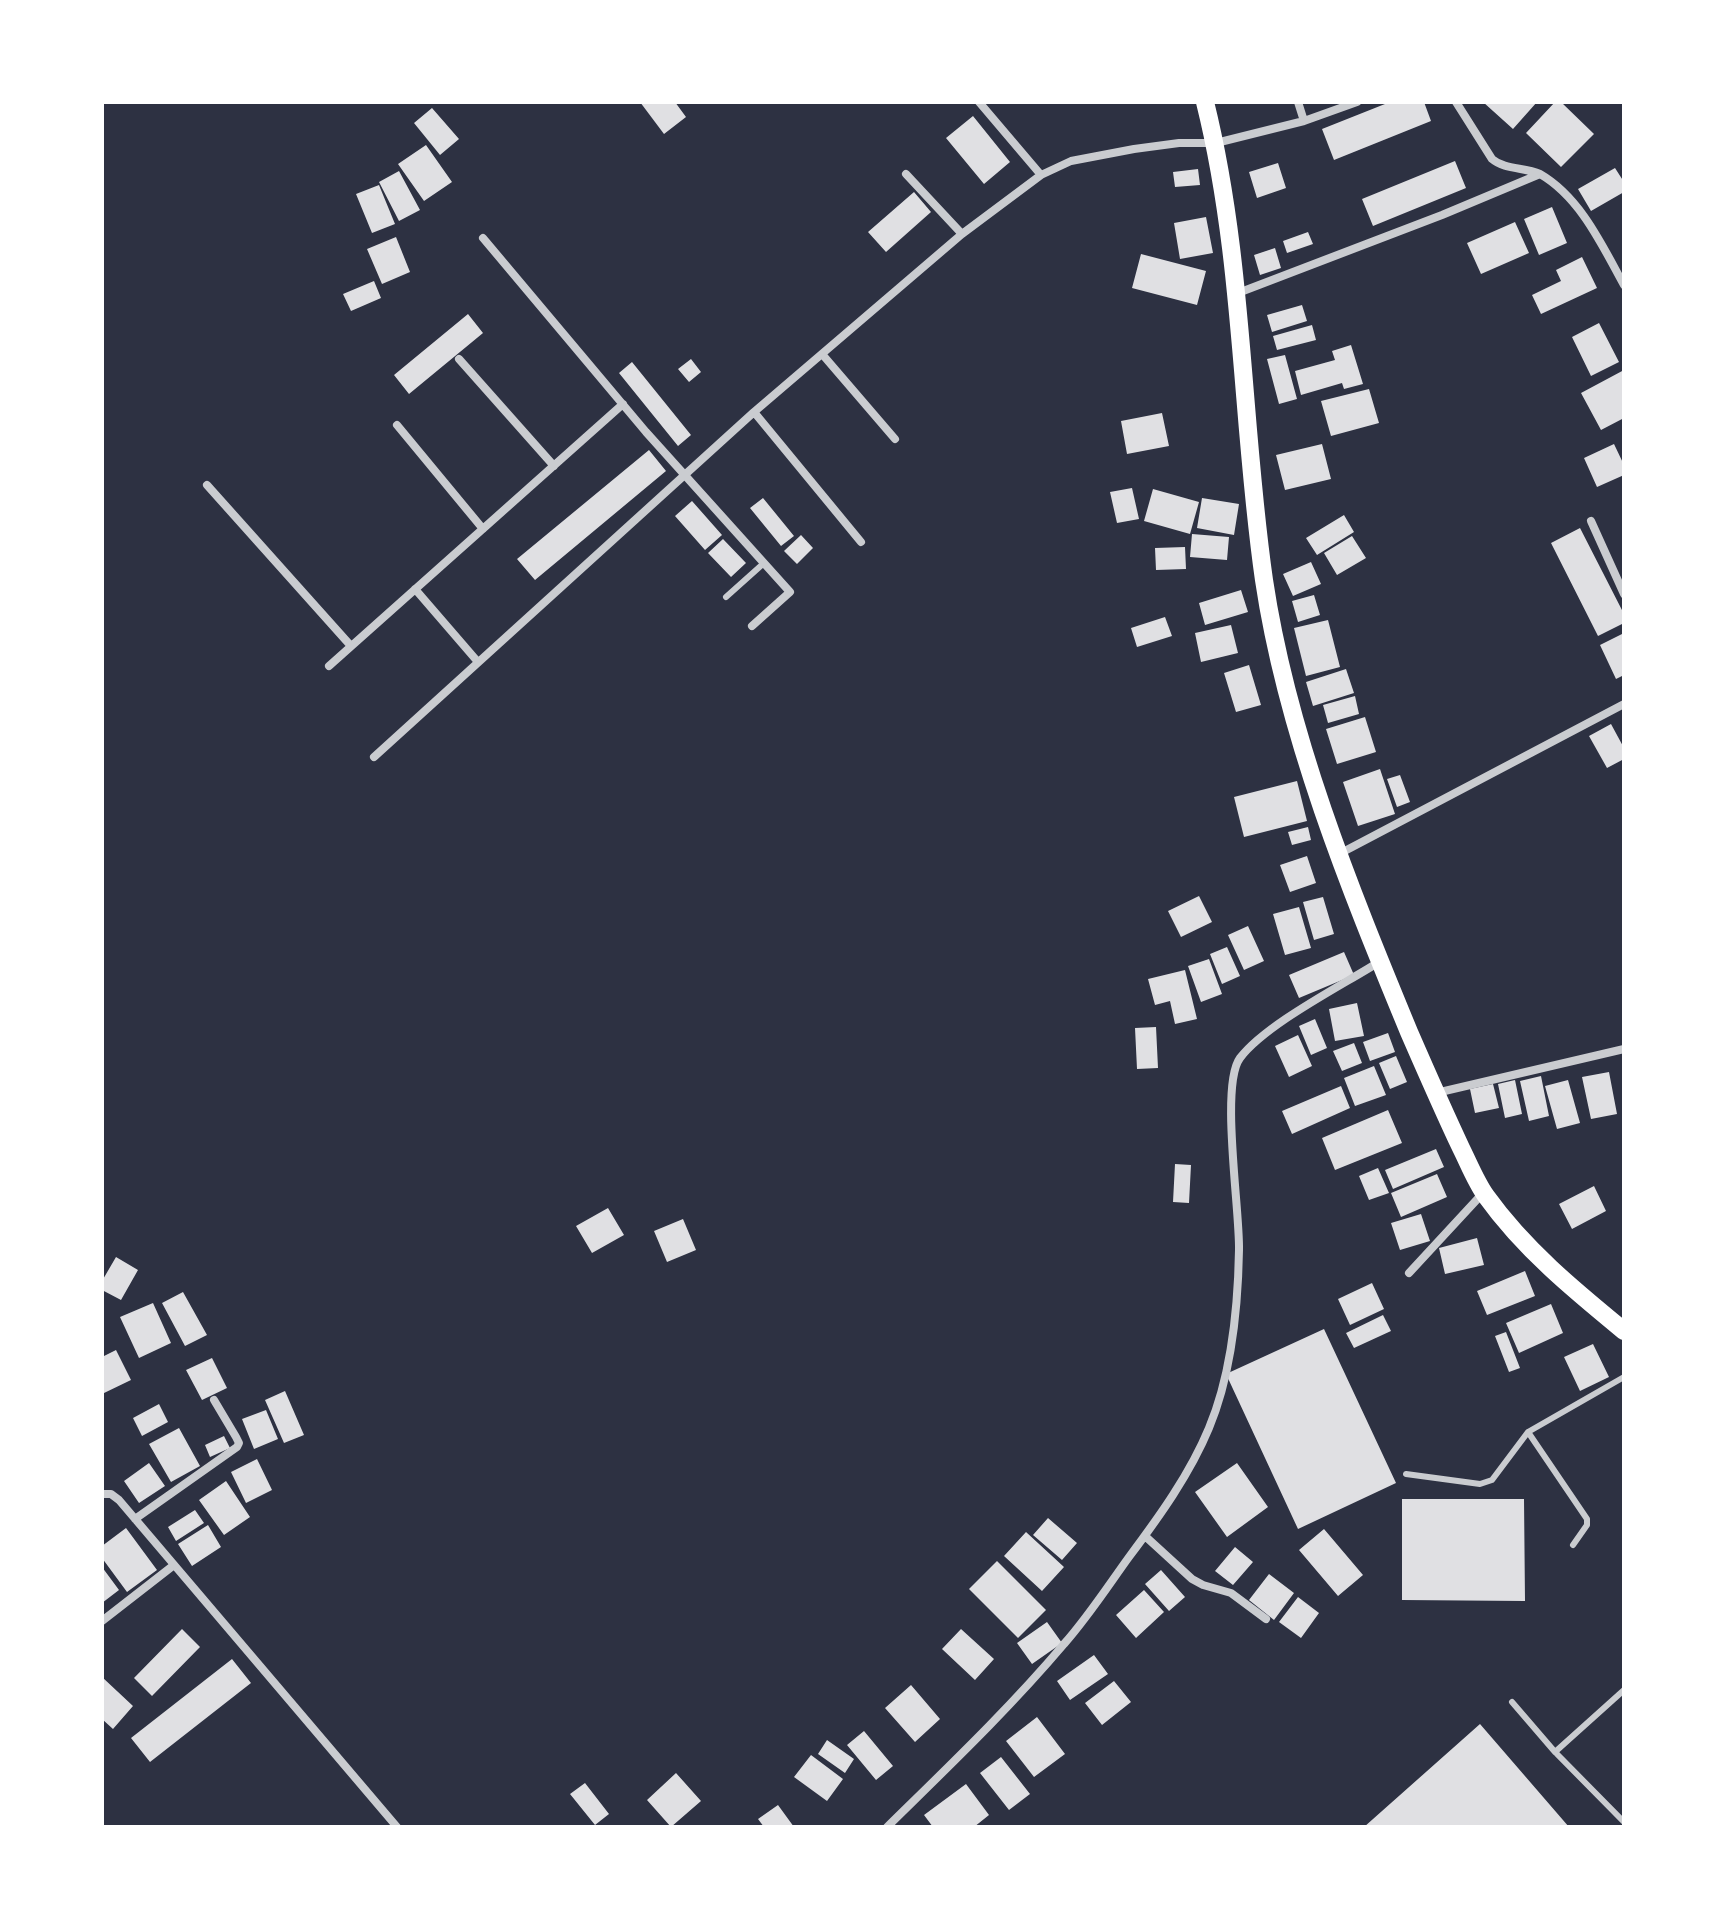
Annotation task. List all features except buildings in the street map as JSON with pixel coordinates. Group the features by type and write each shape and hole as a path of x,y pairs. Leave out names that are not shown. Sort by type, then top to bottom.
{"main road":[{"path":"1205,102 1216,143 1237,293 1264,581 1285,681 1339,854 1435,1093 1483,1193 1535,1255 1624,1331"}],"street":[{"path":"979,102 1041,175"},
{"path":"1298,102 1304,121"},
{"path":"374,757 754,412 962,234 1041,175 1071,161 1134,149 1179,143 1216,143 1304,121 1357,102"},
{"path":"1456,102 1492,159 1500,166 1529,169 1559,185 1591,226 1624,285"},
{"path":"906,174 962,234"},
{"path":"1237,293 1540,174"},
{"path":"483,238 623,404 790,592 752,626"},
{"path":"822,354 895,439"},
{"path":"459,359 554,466"},
{"path":"329,666 623,404"},
{"path":"754,412 861,542"},
{"path":"397,425 483,529"},
{"path":"207,485 351,646"},
{"path":"1591,521 1624,594"},
{"path":"415,589 478,662"},
{"path":"1339,854 1624,704"},
{"path":"887,1827 1034,1679 1066,1641 1145,1536 1191,1465 1209,1427 1226,1376 1234,1323 1239,1249 1231,1089 1238,1061 1258,1038 1380,961"},
{"path":"1435,1093 1624,1049"},
{"path":"1409,1273 1483,1193"},
{"path":"135,1519 237,1447 239,1443 214,1400"},
{"path":"102,1494 111,1494 135,1519 397,1827"},
{"path":"1145,1536 1192,1579 1231,1593 1266,1619"},
{"path":"102,1621 174,1565"}],"lane":[{"path":"726,597 764,563"},
{"path":"1406,1474 1480,1484 1492,1480 1528,1432 1624,1377"},
{"path":"1528,1432 1587,1519 1587,1525 1573,1545"},
{"path":"1555,1752 1624,1690"},
{"path":"1512,1702 1555,1752 1624,1822"}]}
